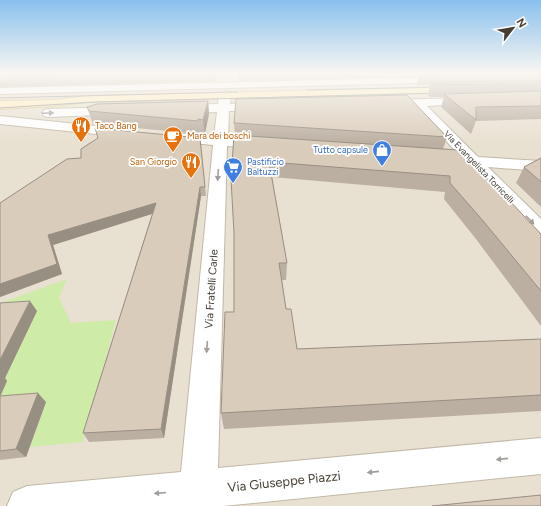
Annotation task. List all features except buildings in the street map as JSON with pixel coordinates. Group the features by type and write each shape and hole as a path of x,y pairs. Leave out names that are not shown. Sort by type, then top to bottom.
{"main road":[{"path":"0,105 53,103 82,100 202,97"},
{"path":"0,100 65,98 82,100"}],"street":[{"path":"168,110 222,97"},
{"name":"Via Fratelli Carle","path":"198,498 224,97"},
{"path":"227,97 278,107"},
{"path":"80,128 69,123 64,118 68,112 82,100"},
{"path":"371,104 486,101"},
{"name":"Via Evangelista Torricelli","path":"417,103 541,231"},
{"path":"0,116 68,112 131,111"},
{"path":"0,120 140,134"},
{"path":"155,136 276,146"},
{"path":"423,158 541,166"},
{"name":"Via Giuseppe Piazzi","path":"27,506 198,498 541,456"}],"shaded area":[{"path":"0,97 541,97 541,506 0,506"}],"green space":[{"path":"67,279 59,298 71,323 116,320 83,442 30,447 46,402 0,397 7,381 0,382 0,303"}],"tram line":[{"path":"0,98 55,97"},
{"path":"0,108 95,102 301,97"}],"place":[{"name":"Taco Bang","path":"81,143"},
{"name":"Mara dei boschi","path":"173,153"},
{"name":"Tutto capsule","path":"382,167"},
{"name":"San Giorgio","path":"191,179"},
{"name":"Pastificio Baltuzzi","path":"233,184"}]}
